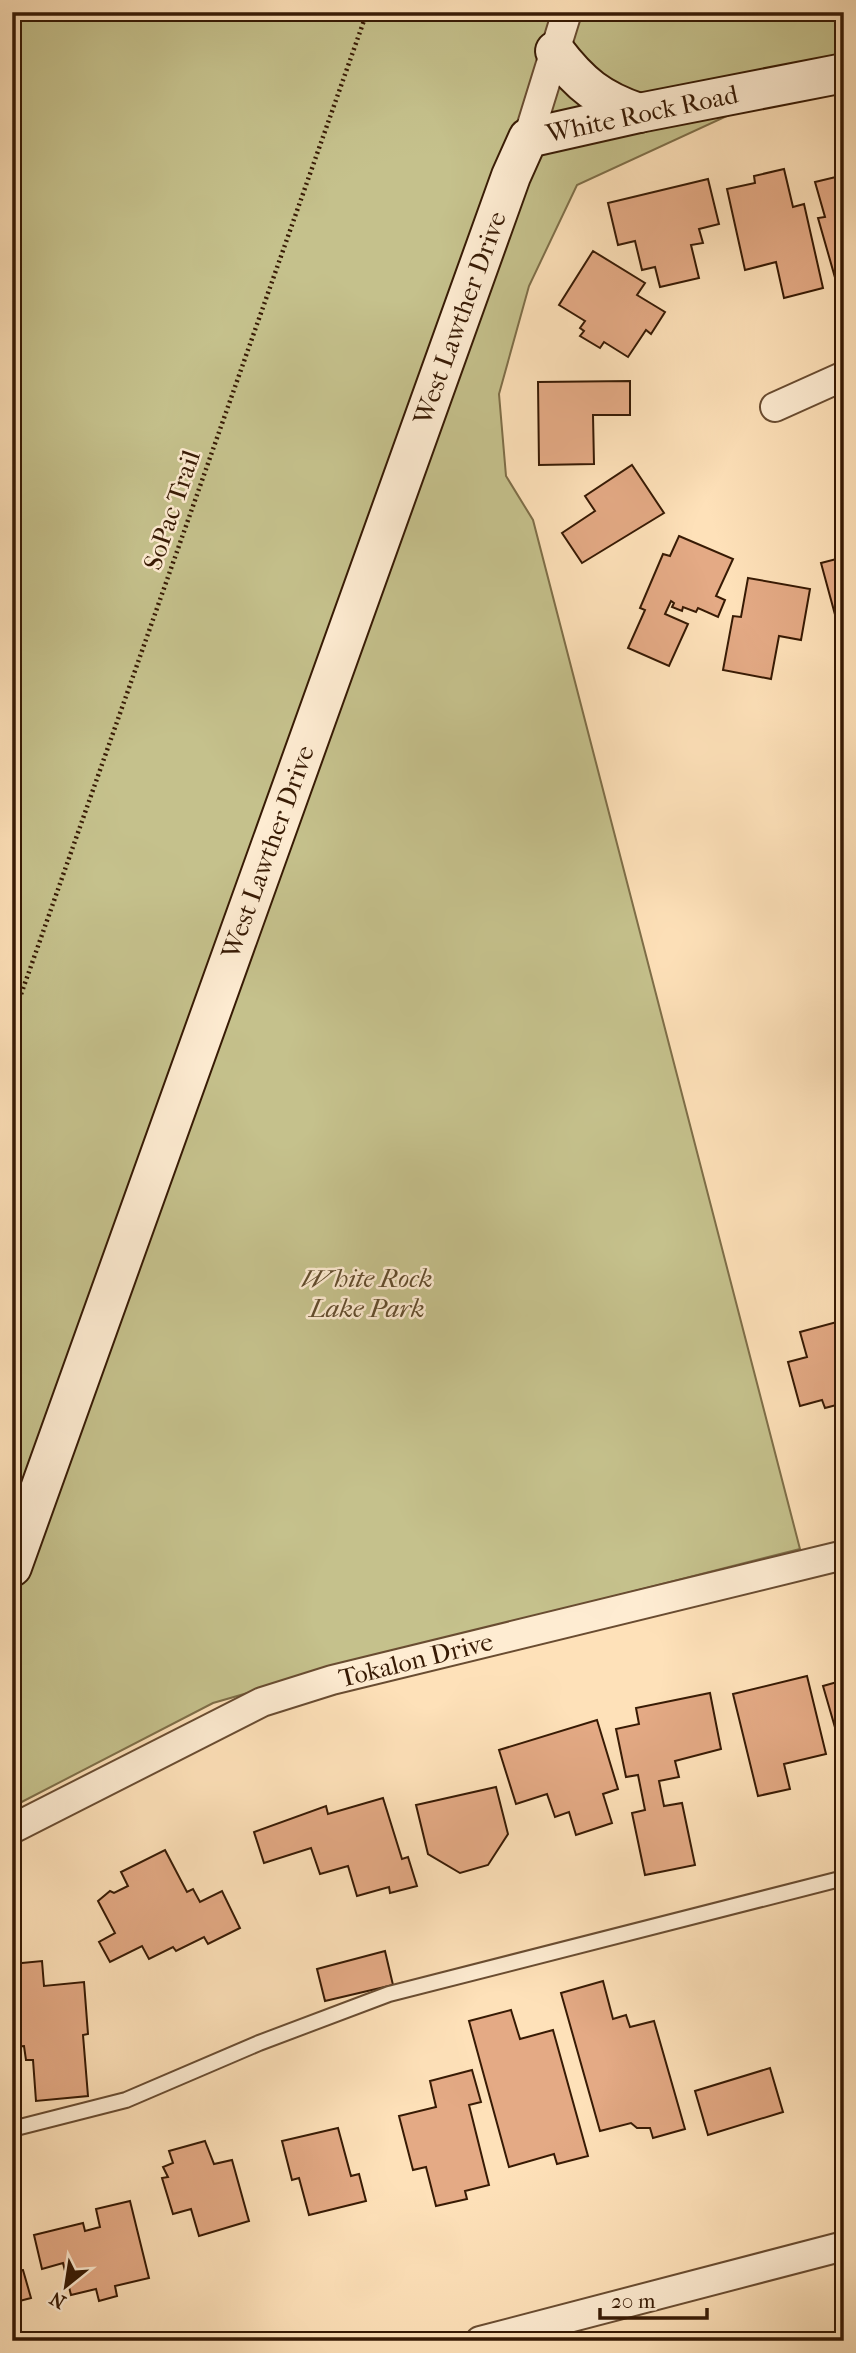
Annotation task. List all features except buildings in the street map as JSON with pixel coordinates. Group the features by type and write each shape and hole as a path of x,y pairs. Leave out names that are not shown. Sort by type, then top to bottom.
{"street":[{"name":"White Rock Road","path":"567,12 528,138 639,113 844,73"},
{"path":"555,51 571,72 590,90 614,104 639,113"},
{"name":"West Lawther Drive","path":"12,1567 511,176 528,138"},
{"path":"775,407 844,376"},
{"name":"Tokalon Drive","path":"12,1829 262,1702 332,1680 844,1555"},
{"path":"480,2341 546,2333 844,2246"}],"lane":[{"path":"12,2129 126,2100 258,2043 389,1994 844,1878"}],"path":[{"name":"SoPac Trail","path":"12,1020 367,12"}],"green space":[{"name":"White Rock Lake Park","path":"12,12 844,12 844,62 577,185 529,286 499,394 506,476 533,520 800,1549 359,1661 213,1703 12,1807"}]}
